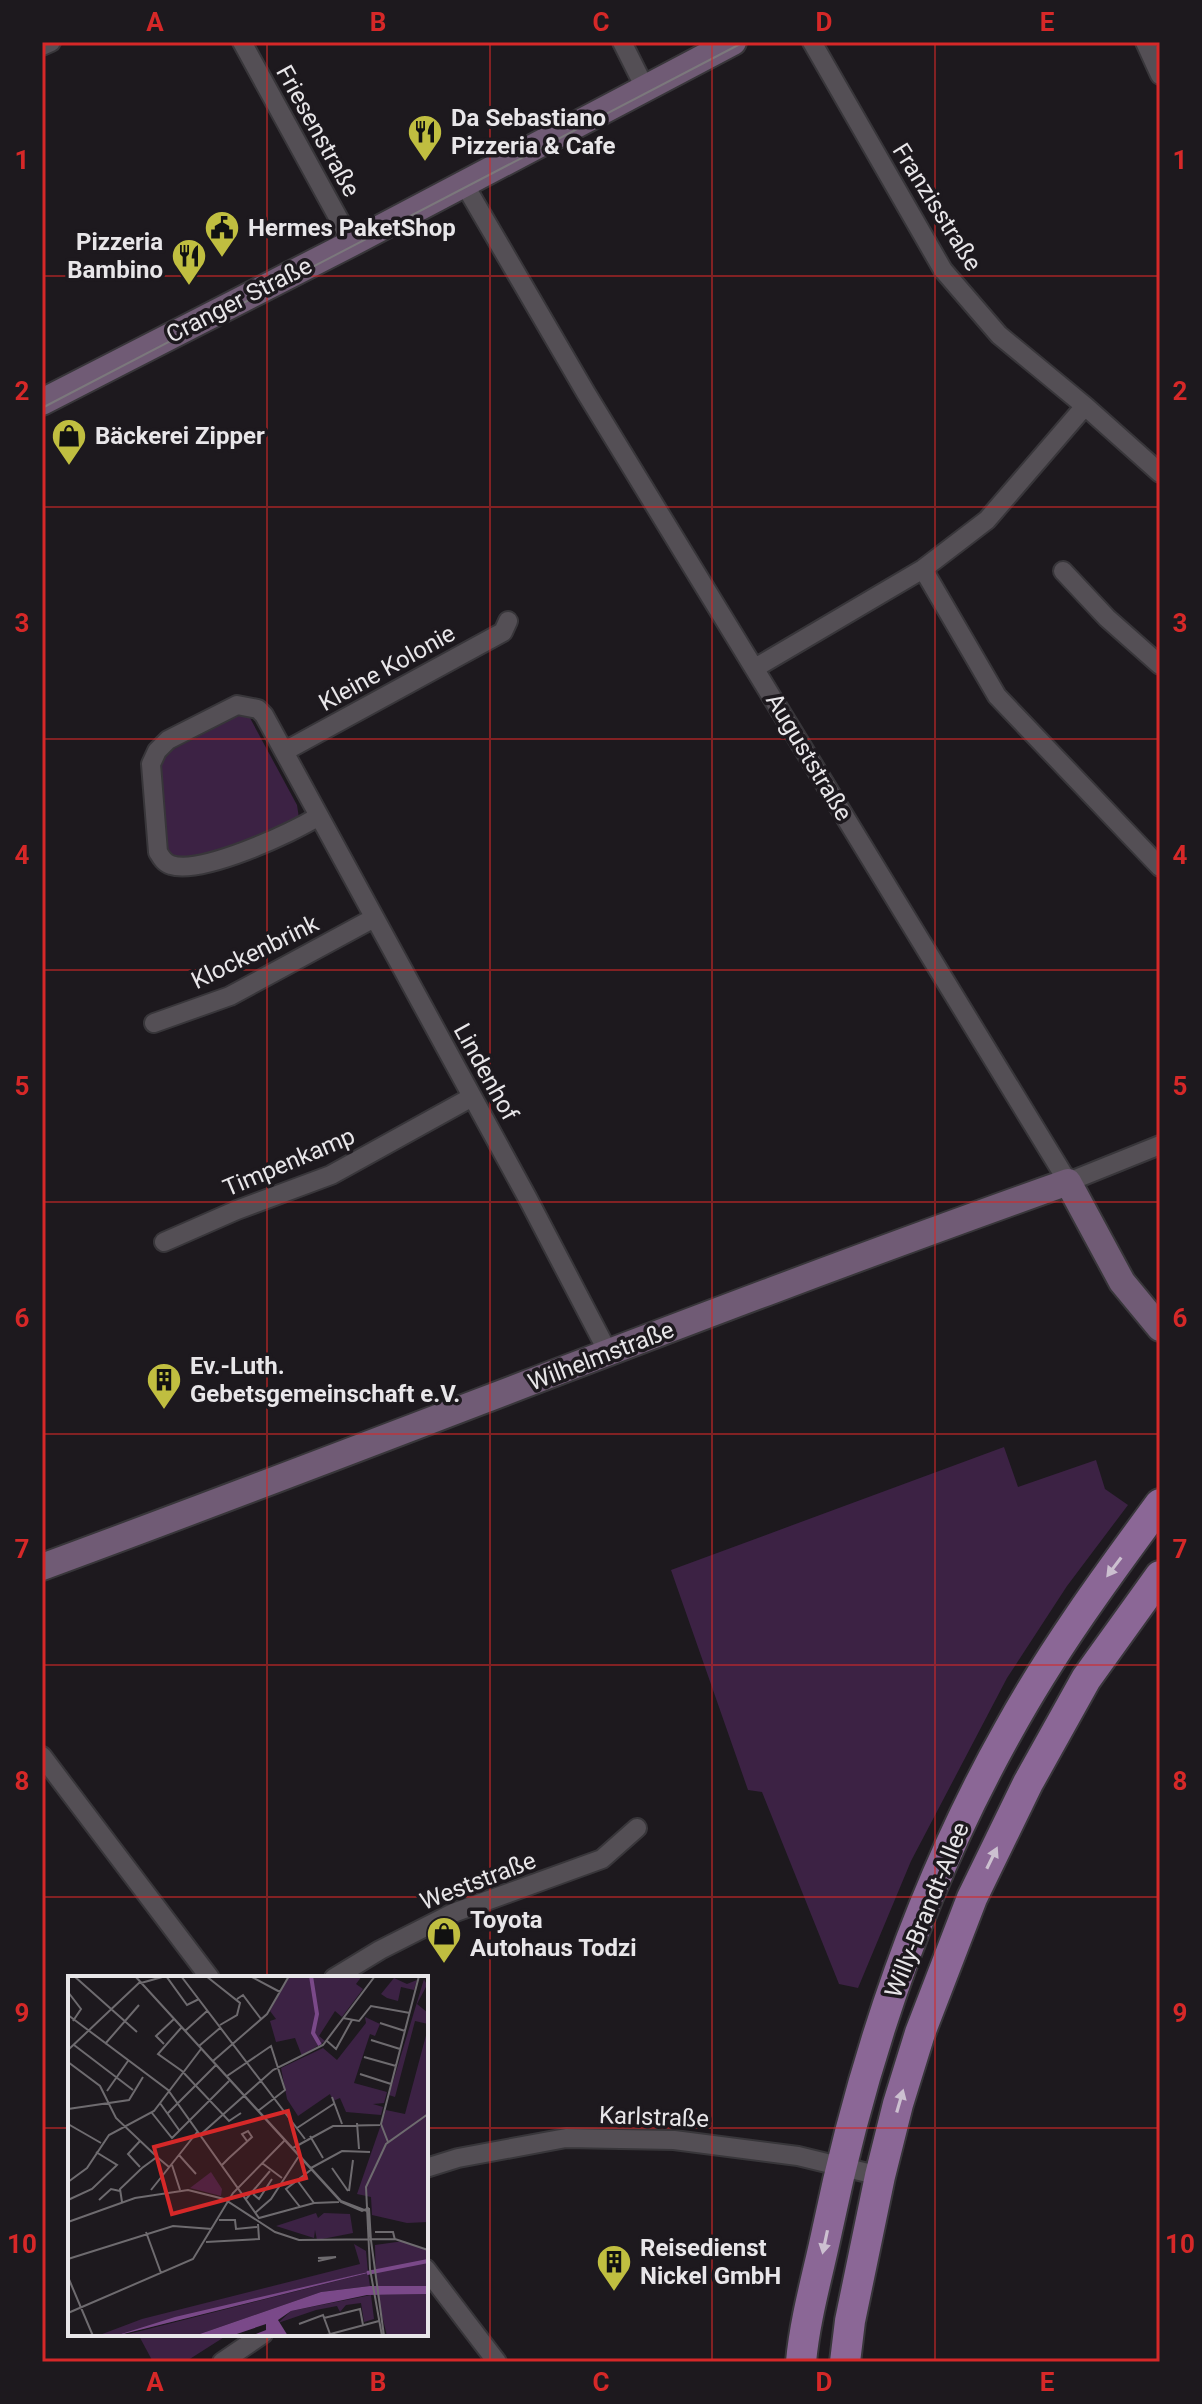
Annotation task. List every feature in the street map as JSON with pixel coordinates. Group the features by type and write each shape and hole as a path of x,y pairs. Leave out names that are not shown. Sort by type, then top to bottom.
{"main road":[{"name":"Willy-Brandt-Allee","path":"801,2362 841,2166 880,2026 956,1836 1008,1731 1091,1597 1160,1504"},
{"name":"Willy-Brandt-Allee","path":"845,2362 850,2321 880,2176 920,2033 972,1898 1028,1783 1086,1679 1160,1576"}],"street":[{"path":"42,46 51,42"},
{"name":"Friesenstraße","path":"242,42 352,243"},
{"path":"622,42 645,88"},
{"name":"Cranger Straße","path":"42,402 733,42"},
{"name":"Franzisstraße","path":"812,42 943,270 999,335 1160,473"},
{"path":"1145,42 1160,75"},
{"name":"Auguststraße","path":"463,182 586,393 1068,1182 1122,1282 1160,1328"},
{"path":"755,668 923,569 987,520 1085,406"},
{"path":"923,569 997,696 1160,867"},
{"path":"1063,571 1107,618 1160,665"},
{"name":"Kleine Kolonie","path":"285,751 503,632 508,621"},
{"name":"Lindenhof","path":"319,816 254,848 194,866 172,866 163,861 158,852 151,764 157,751 168,740 237,705 258,709 264,715 285,751 472,1097 609,1354"},
{"name":"Klockenbrink","path":"154,1023 230,996 374,918"},
{"name":"Timpenkamp","path":"164,1242 237,1210 331,1175 472,1097"},
{"name":"Wilhelmstraße","path":"42,1567 1160,1145"},
{"path":"42,1756 208,1976"},
{"name":"Weststraße","path":"337,1976 380,1950 453,1913 602,1859 637,1828"},
{"name":"Karlstraße","path":"428,2167 458,2158 566,2138 674,2140 724,2144 798,2156 880,2176"},
{"path":"428,2272 497,2362"},
{"path":"222,2362 260,2336"}],"shaded area":[{"path":"240,715 250,718 297,805 299,818 220,851 174,858 168,851 161,761 168,752"},
{"path":"1004,1447 1018,1487 1096,1460 1105,1489 1128,1505 1067,1586 1007,1678 911,1861 858,1988 839,1984 762,1792 748,1790 671,1570"},
{"path":"139,2336 226,2336 185,2362 153,2362"}],"tram line":[{"path":"42,408 744,42"}],"place":[{"name":"Da Sebastiano Pizzeria & Cafe","path":"425,163"},
{"name":"Hermes PaketShop","path":"222,259"},
{"name":"Pizzeria Bambino","path":"189,287"},
{"name":"Bäckerei Zipper","path":"69,467"},
{"name":"Ev.-Luth. Gebetsgemeinschaft e.V.","path":"164,1411"},
{"name":"Toyota Autohaus Todzi","path":"444,1965"},
{"name":"Reisedienst Nickel GmbH","path":"614,2293"}]}
